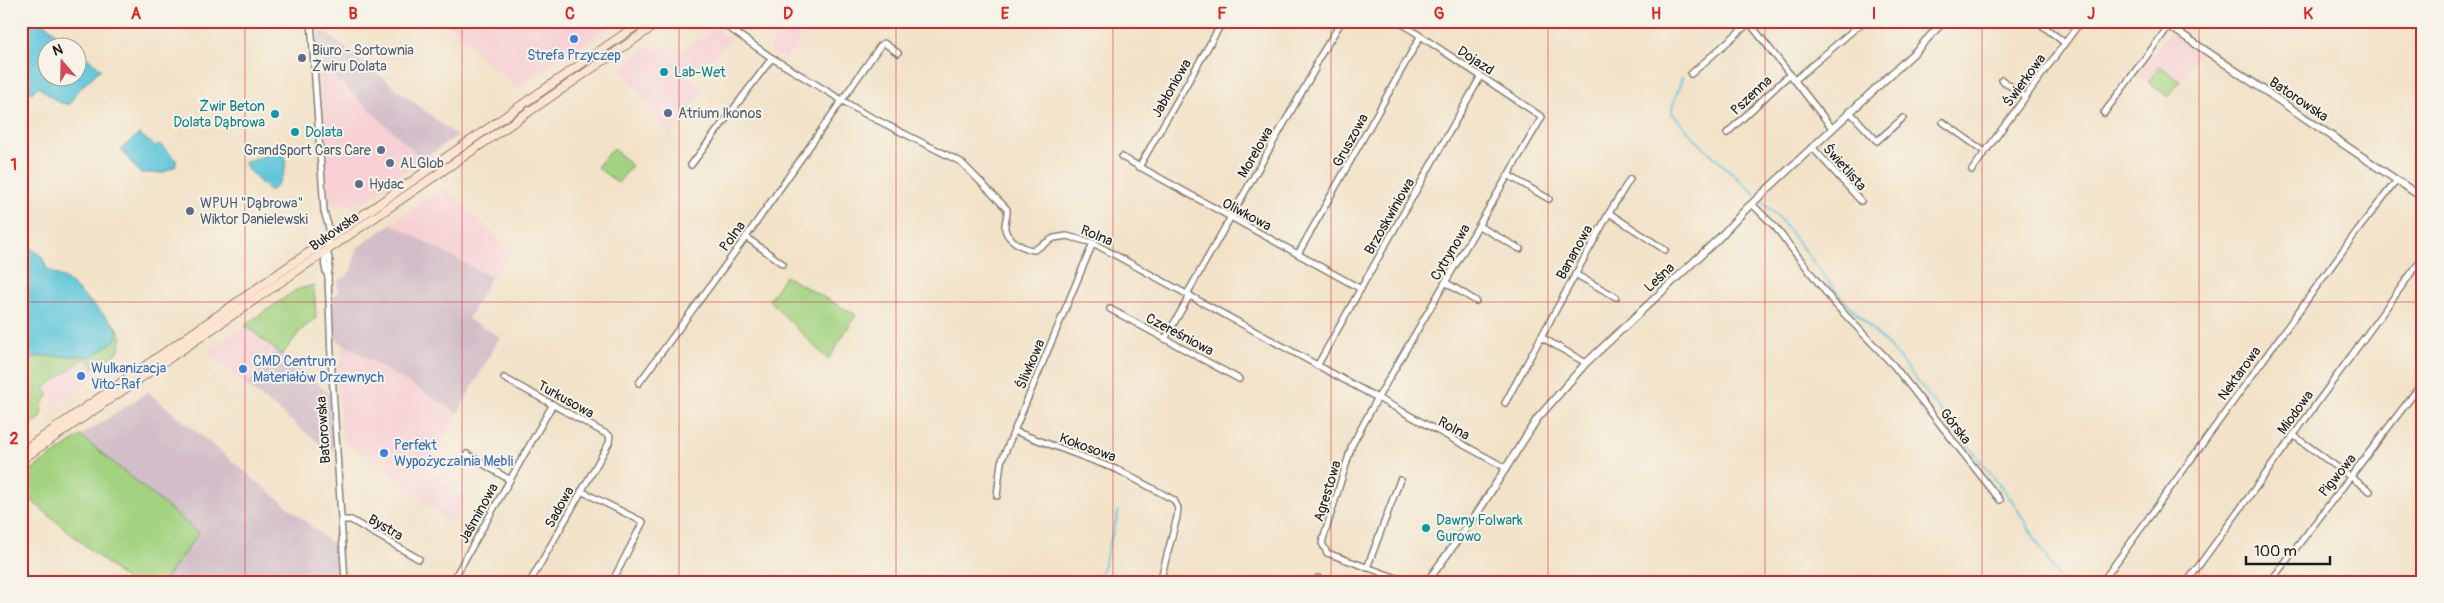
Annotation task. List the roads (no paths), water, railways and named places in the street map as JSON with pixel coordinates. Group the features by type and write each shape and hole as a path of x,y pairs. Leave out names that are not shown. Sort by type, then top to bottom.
{"main road":[{"name":"Bukowska","path":"21,452 643,21"},
{"name":"Bukowska","path":"21,460 327,252 661,21"}],"street":[{"name":"Batorowska","path":"311,21 324,211 330,237 323,266 328,277"},
{"name":"Rolna","path":"719,21 772,58 863,113 947,154 968,167 1006,209 1005,231 1010,238 1023,248 1034,250 1054,238 1067,236 1093,242 1506,468"},
{"name":"Jabłoniowa","path":"1139,167 1223,21"},
{"name":"Morelowa","path":"1165,340 1230,218 1315,69 1317,61 1342,21"},
{"name":"Dojazd","path":"1398,21 1542,118"},
{"name":"Pszenna","path":"1795,80 1864,21"},
{"name":"Leśna","path":"1427,582 1468,527 1537,419 1586,364 1718,240 1752,204 1849,111 1916,51 1944,21"},
{"name":"Świerkowa","path":"1972,170 2081,21"},
{"name":"Batorowska","path":"2162,21 2423,198"},
{"name":"Pszenna","path":"1691,74 1749,22 1832,128"},
{"path":"2043,26 2065,43"},
{"path":"2104,112 2168,26"},
{"name":"Gruszowa","path":"1298,254 1420,37"},
{"name":"Polna","path":"639,383 746,236 880,46 884,43 898,53"},
{"path":"691,165 772,58"},
{"name":"Pszenna","path":"1727,132 1790,74"},
{"name":"Brzoskwiniowa","path":"1317,366 1481,76"},
{"path":"2002,80 2025,97"},
{"path":"1849,111 1877,141 1903,118"},
{"name":"Cytrynowa","path":"1377,399 1542,118"},
{"path":"1943,122 1985,152"},
{"name":"Świetlista","path":"1812,147 1861,201"},
{"name":"Oliwkowa","path":"1122,157 1361,289"},
{"path":"1508,175 1549,199"},
{"name":"Bananowa","path":"1505,403 1609,212 1630,179"},
{"name":"Nektarowa","path":"2102,582 2357,231 2397,180"},
{"name":"Górska","path":"1752,204 1776,228 1834,303 1894,366 2000,500"},
{"path":"1609,212 1664,250"},
{"path":"1478,226 1520,250"},
{"path":"746,236 783,264"},
{"name":"Śliwkowa","path":"997,496 1001,462 1093,242"},
{"name":"Batorowska","path":"327,252 330,262 328,277 344,582"},
{"name":"Miodowa","path":"2187,582 2423,257"},
{"path":"305,266 314,263 323,266"},
{"path":"1575,274 1616,297"},
{"path":"1445,282 1476,301"},
{"name":"Czereśniowa","path":"1110,309 1239,379"},
{"path":"1541,337 1586,364"},
{"name":"Turkusowa","path":"504,378 610,436 609,443"},
{"name":"Pigwowa","path":"2270,582 2349,476 2354,473 2423,382"},
{"name":"Agrestowa","path":"1377,399 1352,445 1322,543 1327,553 1408,582"},
{"name":"Jaśminowa","path":"452,582 553,404"},
{"name":"Kokosowa","path":"1014,431 1118,470 1174,500 1178,508 1177,517 1160,582"},
{"path":"2293,435 2370,491"},
{"name":"Sadowa","path":"530,582 609,443"},
{"path":"468,454 510,480"},
{"path":"1367,568 1400,480"},
{"path":"581,491 643,522 612,582"},
{"name":"Bystra","path":"341,520 351,520 419,559"}],"water":[{"path":"21,21 41,21 62,38 38,38 38,86 32,93 29,92 27,79 21,74"},
{"path":"88,59 101,69 88,81"},
{"path":"40,88 80,88 70,104 61,103"},
{"path":"139,134 155,146 160,144 176,160 176,166 162,173 140,173 121,149"},
{"path":"270,151 283,153 286,163 279,183 272,190 268,190 249,171 244,162 262,157"},
{"path":"21,239 42,257 47,269 68,281 117,327 116,339 93,356 36,356 27,362 21,373"}],"waterway":[{"path":"1682,78 1672,113 1700,144 1756,195"},
{"path":"1761,201 1780,219 1839,295 1895,353 2013,502 2061,582"},
{"path":"1099,582 1119,510"}],"place":[{"name":"Strefa Przyczep","path":"574,39"},
{"name":"Biuro - Sortownia Żwiru Dolata","path":"302,58"},
{"name":"Lab-Wet","path":"664,72"},
{"name":"Atrium Ikonos","path":"668,113"},
{"name":"Żwir Beton Dolata Dąbrowa","path":"275,114"},
{"name":"Dolata","path":"295,132"},
{"name":"GrandSport Cars Care","path":"381,150"},
{"name":"ALGlob","path":"390,163"},
{"name":"Hydac","path":"359,184"},
{"name":"WPUH \"Dąbrowa\" Wiktor Danielewski","path":"190,211"},
{"name":"CMD Centrum Materiałów Drzewnych","path":"243,369"},
{"name":"Wulkanizacja Vito-Raf","path":"81,376"},
{"name":"Perfekt Wypożyczalnia Mebli","path":"384,453"},
{"name":"Dawny Folwark Gurowo","path":"1426,528"}]}
